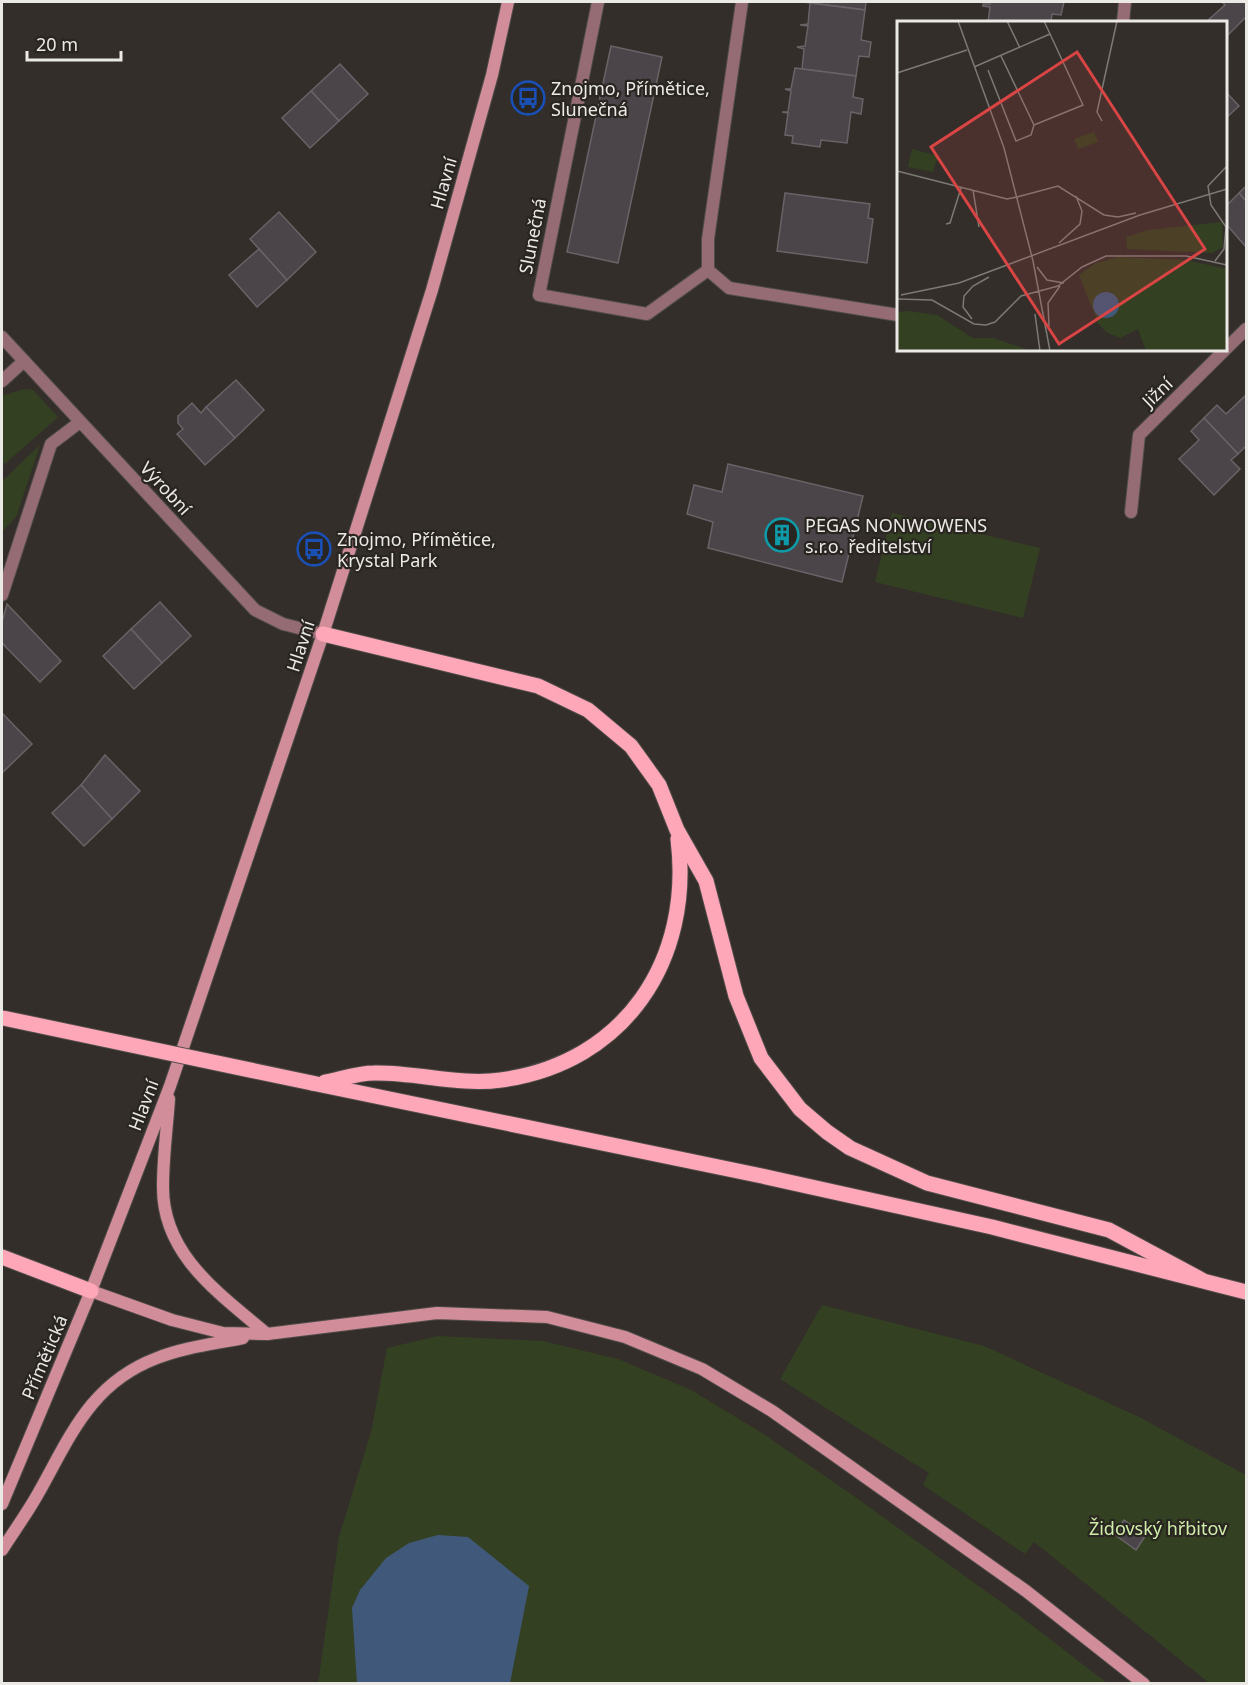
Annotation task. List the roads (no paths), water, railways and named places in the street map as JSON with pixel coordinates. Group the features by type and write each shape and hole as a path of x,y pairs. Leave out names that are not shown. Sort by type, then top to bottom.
{"main road":[{"name":"Hlavní","path":"91,1291 170,1086 323,634 432,290 492,75 508,2"},
{"path":"323,634 538,686 572,701 610,727 646,765 666,800 677,830 706,881 736,996 761,1058 800,1109 849,1148 927,1183 1109,1230 1202,1280"},
{"path":"314,1083 373,1072 499,1081 539,1072 573,1059 596,1046 619,1028 639,1003 656,976 668,949 681,890 677,830"},
{"path":"2,1017 785,1181 992,1227 1246,1292"},
{"path":"170,1086 163,1188 171,1231 182,1252 198,1274 267,1334"},
{"path":"2,1257 172,1320 223,1333 267,1334"},
{"name":"Přímětická","path":"2,1504 91,1291"},
{"path":"2,1550 39,1493 79,1419 115,1382 156,1358 179,1351 267,1334 437,1313 547,1317 625,1337 702,1369 772,1411 1026,1591 1144,1683"}],"street":[{"name":"Slunečná","path":"598,2 539,295 647,314 708,270"},
{"path":"742,2 708,239 708,270 729,288 897,315"},
{"path":"1122,21 1125,2"},
{"name":"Jižní","path":"1227,348 1246,329"},
{"name":"Výrobní","path":"2,337 255,610 283,624 323,634"},
{"name":"Jižní","path":"1131,512 1139,435 1224,351"},
{"path":"2,381 24,361"},
{"path":"2,595 51,444 80,422"}],"water":[{"path":"438,1535 468,1537 529,1586 510,1683 357,1683 352,1608 360,1590 386,1558 409,1543"}],"place":[{"name":"Znojmo, Přímětice, Slunečná","path":"528,98"},
{"name":"PEGAS NONWOWENS s.r.o. ředitelství","path":"782,535"},
{"name":"Znojmo, Přímětice, Krystal Park","path":"314,549"}],"park label":[{"name":"Židovský hřbitov","path":"1158,1528"}]}
